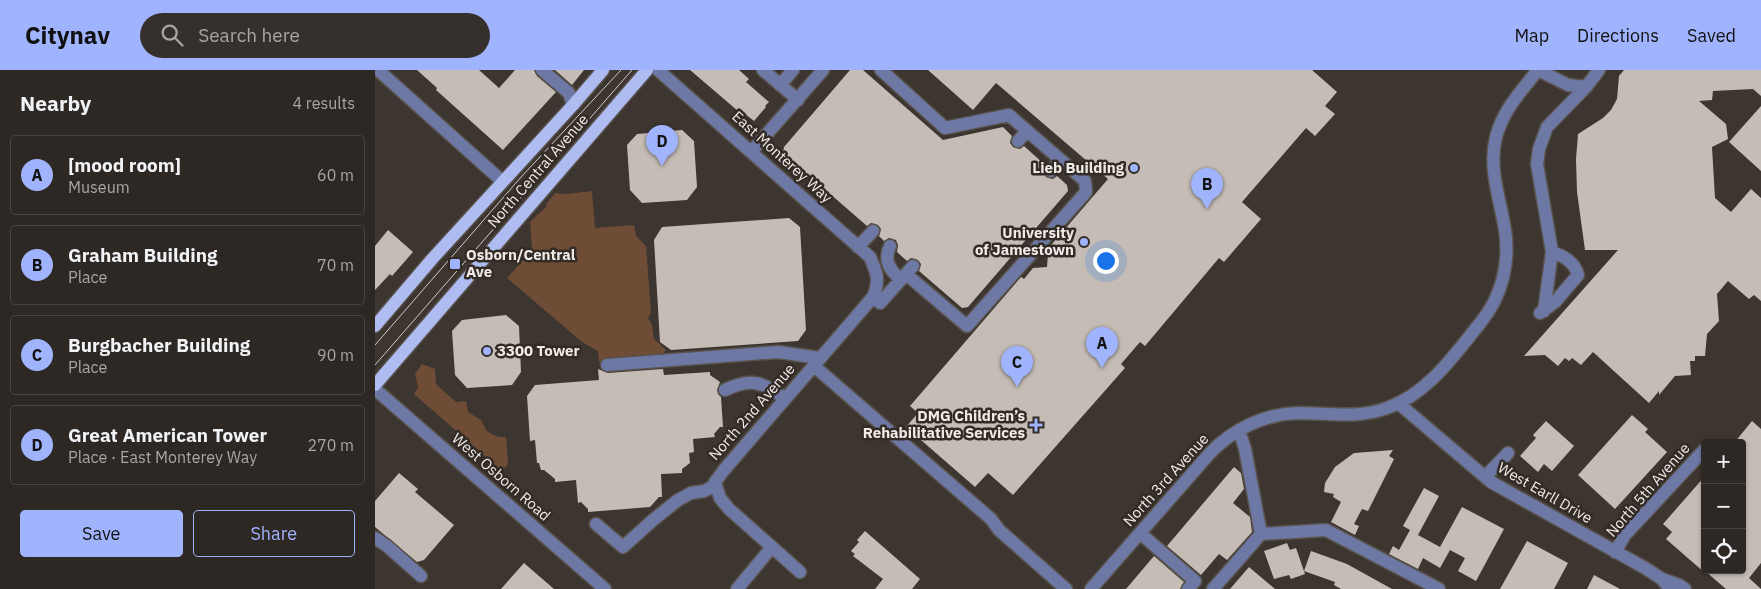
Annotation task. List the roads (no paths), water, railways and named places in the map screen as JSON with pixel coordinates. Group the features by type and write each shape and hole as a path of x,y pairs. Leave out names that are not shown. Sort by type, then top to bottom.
{"main road":[{"name":"North Central Avenue","path":"375,326 433,258 603,70"},
{"name":"North Central Avenue","path":"375,385 647,70"}],"street":[{"path":"378,70 502,181"},
{"path":"542,70 569,93 573,105"},
{"name":"East Monterey Way","path":"658,70 870,257 877,274 877,288 873,297"},
{"path":"763,70 798,100"},
{"path":"780,85 793,70"},
{"path":"751,152 823,70"},
{"path":"881,70 945,128 1009,115 1085,181 1086,192 967,326 929,287 888,265 887,258 890,246"},
{"path":"1538,70 1568,85 1586,87"},
{"name":"North 3rd Avenue","path":"1091,589 1219,444 1239,430 1263,419 1278,415 1295,413 1340,416 1379,411 1398,404 1435,377 1483,320 1501,290 1506,255 1505,231 1494,182 1493,156 1496,136 1503,118 1515,98 1538,70"},
{"path":"1552,252 1563,256 1576,268 1578,275 1555,302 1541,313 1552,252 1537,164 1539,149 1547,127 1586,87 1599,70"},
{"path":"1018,141 1027,131"},
{"path":"1051,171 1061,160"},
{"path":"859,247 873,231"},
{"path":"873,297 880,303 906,273"},
{"name":"North 2nd Avenue","path":"799,572 729,509 720,498 715,482 723,470 873,297"},
{"path":"607,365 778,352 794,353 817,362 991,519 999,530 1066,589"},
{"path":"725,390 742,383 755,382 774,390 785,399"},
{"name":"West Osborn Road","path":"375,389 605,589"},
{"name":"West Earll Drive","path":"1398,404 1485,478 1502,489 1615,552 1666,584 1679,585 1685,589"},
{"path":"1239,430 1245,449 1261,534"},
{"path":"1485,478 1508,453"},
{"name":"North 5th Avenue","path":"1615,552 1625,535 1701,453"},
{"path":"596,524 623,547 678,500 691,493 703,491 716,485"},
{"path":"1213,589 1261,534 1326,530 1439,589"},
{"path":"1140,533 1195,581 1188,589"},
{"path":"378,540 422,574"},
{"path":"737,589 772,547"}],"tram line":[{"path":"375,345 522,176 621,70"},
{"path":"375,365 632,70"}],"place":[{"name":"Great American Tower","path":"662,166"},
{"name":"Lieb Building","path":"1134,168"},
{"name":"Graham Building","path":"1207,209"},
{"name":"University of Jamestown","path":"1084,242"},
{"name":"Osborn/Central Ave","path":"455,264"},
{"name":"3300 Tower","path":"487,351"},
{"name":"[mood room]","path":"1102,368"},
{"name":"Burgbacher Building","path":"1017,387"},
{"name":"DMG Children’s Rehabilitative Services","path":"1036,425"}]}
